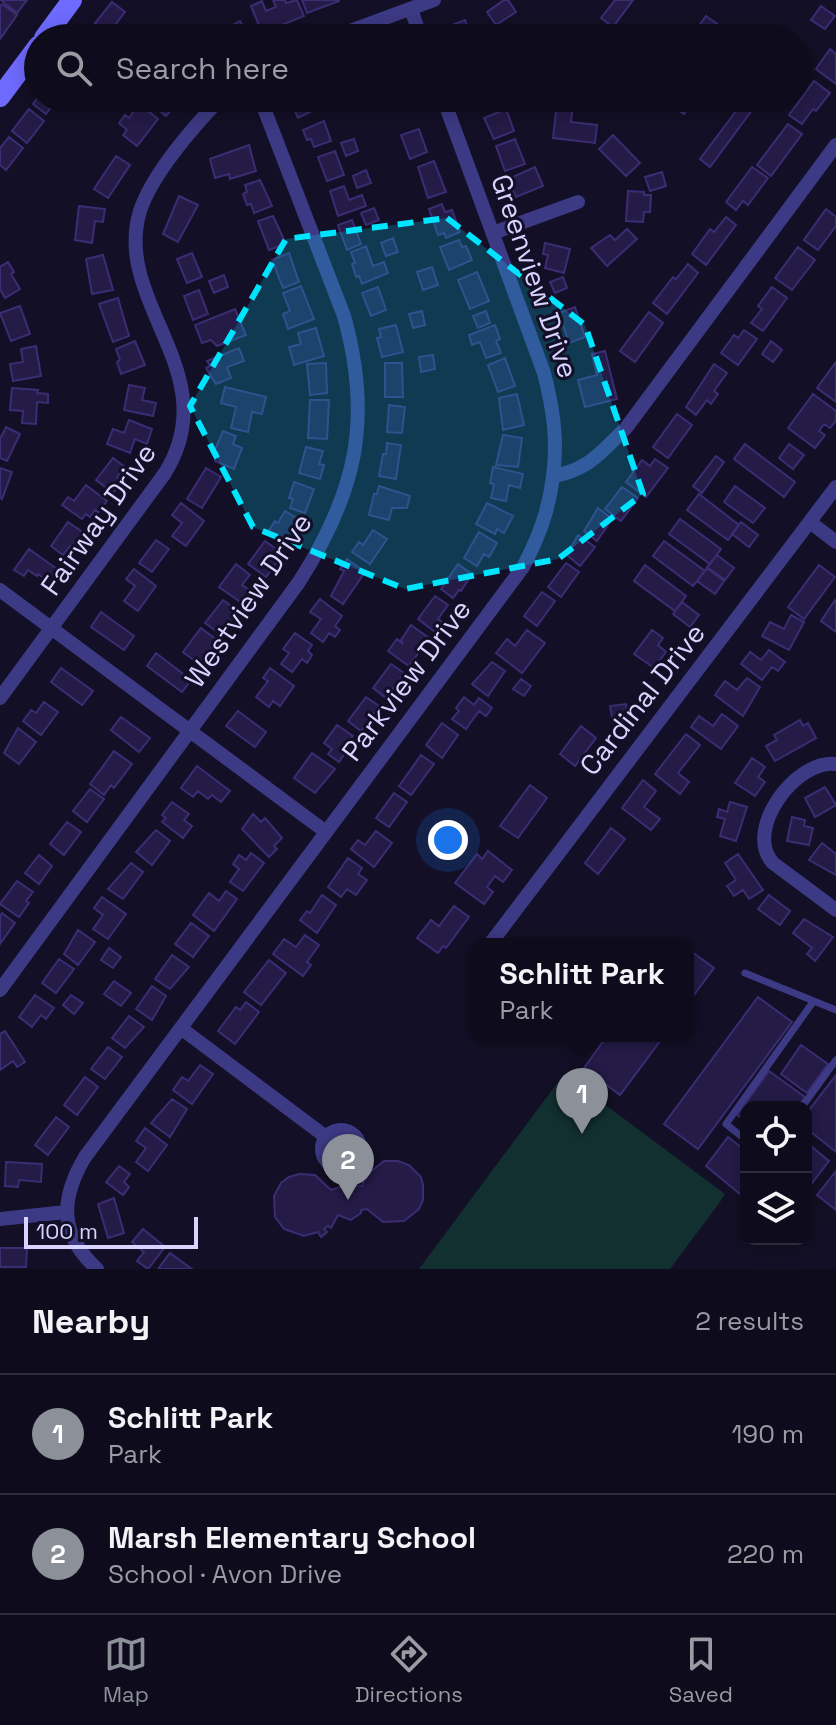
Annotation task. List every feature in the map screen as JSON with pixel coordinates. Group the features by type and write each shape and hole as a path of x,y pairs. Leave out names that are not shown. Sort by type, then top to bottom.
{"street":[{"path":"54,24 72,0"},
{"path":"370,24 434,0"},
{"path":"411,9 416,24"},
{"path":"0,97 24,65"},
{"name":"Fairway Drive","path":"0,698 165,473 180,444 186,411 183,390 140,272 136,230 140,210 156,180 209,112"},
{"name":"Westview Drive","path":"0,990 313,560 343,499 355,459 359,409 353,347 265,112"},
{"name":"Greenview Drive","path":"448,112 544,373 556,442 553,476"},
{"path":"553,476 576,472 626,428 836,145"},
{"path":"493,233 578,202"},
{"name":"Parkview Drive","path":"66,1212 74,1176 85,1157 523,567 539,537 549,505 553,476"},
{"name":"Cardinal Drive","path":"495,938 836,487"},
{"path":"810,522 836,542"},
{"path":"0,590 326,832"},
{"path":"836,764 814,766 791,784 769,816 764,844 766,855 773,863 836,910"},
{"path":"182,1029 326,1137"},
{"path":"0,1219 66,1212 74,1241 97,1269"}],"lane":[{"path":"745,973 836,1010"},
{"path":"742,1101 813,1002"},
{"path":"806,1101 836,1060"},
{"path":"740,1104 726,1124 740,1135"}],"highlighted area":[{"path":"447,218 585,325 643,494 558,559 405,589 253,527 190,406 286,239"}],"green space":[{"path":"564,1074 725,1194 720,1202 670,1269 419,1269"}],"building":[{"path":"1,0 27,0 17,13"},
{"path":"273,0 285,0 286,3 297,0 304,16 284,24 258,24 251,6 262,1 266,11 276,7"},
{"path":"302,0 339,0 339,1 307,13"},
{"path":"508,0 516,12 495,24 487,12"},
{"path":"615,0 633,0 615,24 609,24 601,18"},
{"path":"112,2 125,12 116,24 95,23"},
{"path":"2,4 17,15 0,39 0,7"},
{"path":"821,6 835,16 825,29 811,20"},
{"path":"706,16 717,24 700,24"},
{"path":"830,49 836,54 836,84 816,69"},
{"path":"814,81 830,93 816,111 812,110"},
{"path":"27,112 33,112 44,121 27,143 12,131"},
{"path":"133,112 149,112 158,119 137,146 123,135 127,130 119,123 125,115 129,118"},
{"path":"295,112 310,112 298,118"},
{"path":"507,112 514,131 494,139 484,118"},
{"path":"556,112 572,112 571,122 597,125 595,143 553,138"},
{"path":"735,112 751,112 710,167 700,159"},
{"path":"791,112 811,112 802,124 789,115"},
{"path":"324,121 331,141 314,147 303,130"},
{"path":"788,124 802,134 771,176 757,165"},
{"path":"419,129 427,152 410,159 401,135"},
{"path":"613,135 640,163 626,176 599,149"},
{"path":"9,137 23,148 6,170 0,165 0,148"},
{"path":"354,139 358,151 346,156 341,143"},
{"path":"515,139 525,164 505,171 496,146"},
{"path":"249,145 256,171 230,179 229,174 215,178 210,159"},
{"path":"335,151 344,175 327,181 318,157"},
{"path":"116,156 130,165 108,198 94,189"},
{"path":"434,161 446,192 428,198 418,167"},
{"path":"535,167 543,186 516,197 508,179"},
{"path":"752,167 768,178 748,205 743,201 736,210 726,202"},
{"path":"366,170 371,183 357,188 353,176"},
{"path":"662,172 666,186 650,191 645,177"},
{"path":"260,180 272,206 254,213 243,194 247,192 245,185"},
{"path":"344,186 349,200 362,195 366,206 338,216 330,191"},
{"path":"628,191 651,195 650,212 644,212 643,222 626,221"},
{"path":"179,196 198,205 178,242 163,234"},
{"path":"442,204 445,212 452,210 460,232 446,238 444,233 438,235 429,209"},
{"path":"79,206 105,209 103,222 95,221 92,243 75,240"},
{"path":"374,208 379,220 366,225 361,213"},
{"path":"826,209 836,217 836,226 818,250 804,240"},
{"path":"273,216 286,244 269,250 258,221"},
{"path":"726,217 736,225 706,265 692,254 710,229 714,232"},
{"path":"352,220 361,244 347,250 338,225"},
{"path":"627,229 637,239 607,266 591,248 610,235 615,240"},
{"path":"393,238 398,252 386,256 381,243"},
{"path":"459,240 462,247 466,246 472,260 449,270 440,247"},
{"path":"545,243 570,249 564,273 545,268 548,255 543,254"},
{"path":"366,246 373,266 384,262 388,273 362,284 359,276 356,277 351,252"},
{"path":"798,247 815,260 792,290 775,278"},
{"path":"192,253 202,277 187,283 177,259"},
{"path":"289,253 299,282 283,288 272,260"},
{"path":"103,255 113,290 92,294 86,259"},
{"path":"8,262 20,289 5,298 0,289 0,267"},
{"path":"688,264 698,273 667,314 653,303 673,277 676,279"},
{"path":"432,267 438,285 423,290 417,272"},
{"path":"477,272 489,301 470,309 458,280"},
{"path":"224,275 228,287 214,293 209,281"},
{"path":"563,277 567,288 555,293 550,282"},
{"path":"301,286 314,319 288,329 283,314 290,311 283,293"},
{"path":"378,287 386,310 371,316 362,293"},
{"path":"772,287 787,298 763,331 751,323 762,309 758,306"},
{"path":"199,290 208,314 193,320 184,296"},
{"path":"118,298 129,336 113,342 99,304"},
{"path":"20,306 30,334 11,341 0,313"},
{"path":"575,307 585,337 569,343 559,313"},
{"path":"235,309 246,335 217,346 211,340 202,343 195,325"},
{"path":"422,311 425,325 413,328 409,314"},
{"path":"486,311 490,323 478,328 473,316"},
{"path":"649,312 663,323 635,362 620,351"},
{"path":"396,325 403,352 382,357 377,338 381,337 379,329"},
{"path":"495,325 501,353 486,358 480,342 472,345 469,335"},
{"path":"316,328 324,356 294,365 289,347 301,344 298,333"},
{"path":"744,330 757,339 738,365 721,353 734,335 738,338"},
{"path":"135,341 145,365 121,374 116,349"},
{"path":"771,341 782,350 773,362 762,354"},
{"path":"36,346 41,376 13,381 10,364 23,362 21,349"},
{"path":"239,348 244,361 227,367 231,378 216,384 206,368 210,366 207,361"},
{"path":"605,351 617,399 585,407 578,380 597,375 592,354"},
{"path":"433,355 435,369 421,372 419,357"},
{"path":"505,358 515,386 498,392 488,365"},
{"path":"836,362 836,402 817,388"},
{"path":"326,363 327,393 310,395 307,364"},
{"path":"385,363 402,363 403,397 385,397"},
{"path":"714,364 727,373 714,391 718,394 711,404 707,400 696,415 686,407"},
{"path":"129,385 145,388 142,400 156,403 153,416 124,410"},
{"path":"225,387 266,397 262,414 252,412 248,432 231,428 236,407 221,403"},
{"path":"12,388 48,394 48,403 37,402 36,424 22,423 23,411 10,410"},
{"path":"517,394 524,425 503,430 499,398"},
{"path":"813,394 836,411 836,421 830,428 824,424 819,431 825,435 815,448 788,428"},
{"path":"310,400 329,400 327,439 308,438"},
{"path":"389,405 405,407 402,433 387,432"},
{"path":"677,414 692,425 668,458 653,447"},
{"path":"129,420 152,429 147,444 135,439 130,453 107,444 113,429 124,433"},
{"path":"6,427 20,434 7,461 0,458 0,439"},
{"path":"223,431 236,436 233,444 242,448 234,469 215,461 218,453 214,452"},
{"path":"503,435 522,438 518,467 496,465"},
{"path":"387,443 401,445 396,479 379,476"},
{"path":"745,444 795,482 784,497 734,459"},
{"path":"789,444 804,455 793,469 779,458"},
{"path":"306,447 323,451 319,464 324,465 320,479 299,473"},
{"path":"716,456 724,462 702,493 693,486"},
{"path":"113,458 125,467 117,477 122,481 113,493 96,480"},
{"path":"655,459 668,468 646,497 626,482 642,460 650,466"},
{"path":"493,467 523,474 520,488 509,485 506,501 491,498"},
{"path":"0,468 12,472 2,499 0,498"},
{"path":"206,468 221,477 202,508 187,499"},
{"path":"294,482 314,489 305,513 290,508 293,499 289,498"},
{"path":"86,485 107,501 98,513 95,510 90,517 86,514 82,519 62,505 68,497 74,501"},
{"path":"379,486 410,496 407,508 392,508 389,520 369,515"},
{"path":"735,486 765,508 753,523 724,502"},
{"path":"622,487 638,498 621,521 605,509"},
{"path":"699,494 739,525 728,540 687,510"},
{"path":"181,503 204,521 186,546 172,536 182,523 172,515"},
{"path":"487,503 513,516 504,533 497,529 495,534 476,524"},
{"path":"598,508 612,519 597,541 584,531"},
{"path":"285,511 303,522 288,544 268,532"},
{"path":"680,519 721,549 710,564 669,534"},
{"path":"68,522 84,533 73,548 70,546 63,555 51,546"},
{"path":"741,522 758,535 749,547 732,534"},
{"path":"373,530 387,539 370,564 352,552 359,542 363,545"},
{"path":"479,532 497,543 489,557 484,554 477,566 464,558"},
{"path":"578,535 595,547 580,566 567,555"},
{"path":"156,540 169,549 152,572 139,563"},
{"path":"265,541 280,552 266,577 248,564"},
{"path":"664,541 705,571 693,586 653,556"},
{"path":"29,549 57,569 48,581 28,570 24,576 14,570"},
{"path":"717,555 734,568 725,580 707,567"},
{"path":"347,559 365,572 343,604 331,596 344,571 340,569"},
{"path":"566,563 579,572 561,597 548,587"},
{"path":"236,564 250,575 242,585 255,594 246,606 219,587"},
{"path":"458,564 472,574 453,598 441,589"},
{"path":"645,565 686,596 675,611 634,581"},
{"path":"819,565 835,577 804,619 788,607"},
{"path":"707,568 724,581 715,594 697,581"},
{"path":"134,569 156,586 138,611 124,601 135,586 126,579"},
{"path":"542,592 555,601 537,626 524,616"},
{"path":"435,596 448,605 438,619 442,622 435,632 418,619"},
{"path":"320,599 342,616 335,626 340,630 335,637 329,633 323,642 311,633 321,619 310,612"},
{"path":"223,600 241,613 232,625 227,621 219,633 205,623"},
{"path":"836,601 836,632 821,621"},
{"path":"682,602 699,615 690,627 673,614"},
{"path":"101,612 134,636 124,650 91,627"},
{"path":"791,615 804,622 789,650 762,636 770,622 784,629"},
{"path":"411,625 429,638 409,666 388,651 397,639 403,644 401,640"},
{"path":"201,628 217,640 199,664 183,652"},
{"path":"527,630 545,643 522,673 496,653 507,639 515,646"},
{"path":"652,630 663,638 658,645 666,652 654,668 634,654"},
{"path":"295,633 312,645 308,651 312,655 307,663 302,659 292,672 281,664 289,653 283,649"},
{"path":"769,650 785,662 778,671 772,667 762,680 741,664 750,652 761,660"},
{"path":"156,653 191,680 182,692 147,666"},
{"path":"492,662 505,671 488,696 472,684"},
{"path":"391,664 404,673 386,698 373,688"},
{"path":"61,668 93,691 82,705 51,682"},
{"path":"270,668 294,686 280,706 273,701 269,707 256,697 268,681 263,678"},
{"path":"747,678 760,687 743,716 715,695 725,681 737,690"},
{"path":"521,679 531,686 524,696 513,689"},
{"path":"366,697 379,706 361,731 348,721"},
{"path":"464,697 474,705 479,698 492,708 486,716 479,711 466,729 452,719"},
{"path":"44,702 58,712 41,735 23,721 31,710 36,713"},
{"path":"626,704 628,719 613,722 610,706"},
{"path":"238,711 266,732 255,747 226,726"},
{"path":"722,714 738,726 721,749 691,727 699,716 713,726"},
{"path":"121,717 150,738 139,752 111,730"},
{"path":"800,720 803,726 808,723 816,738 775,761 766,746 777,740 774,735"},
{"path":"442,723 458,735 442,758 426,745"},
{"path":"337,725 353,736 339,762 328,754 332,749 324,743"},
{"path":"581,726 596,738 575,766 560,754"},
{"path":"18,728 36,742 19,764 4,753"},
{"path":"686,734 700,745 678,773 689,782 680,794 655,774"},
{"path":"114,751 132,764 114,788 111,785 104,795 90,784"},
{"path":"312,753 335,769 315,793 294,778"},
{"path":"421,755 434,764 411,795 399,786"},
{"path":"752,758 765,767 758,777 765,782 755,796 735,783"},
{"path":"197,766 230,791 221,802 212,795 208,799 198,791 193,797 181,788"},
{"path":"643,780 656,791 644,807 660,819 651,830 622,808"},
{"path":"530,785 547,798 518,838 500,826"},
{"path":"825,787 836,805 815,817 805,798"},
{"path":"90,789 104,799 87,822 73,811"},
{"path":"394,793 407,802 389,827 376,818"},
{"path":"172,802 189,814 184,820 192,826 183,838 162,822 166,818 162,815"},
{"path":"730,802 747,807 736,841 720,836 725,819 717,817 719,809 727,812"},
{"path":"253,814 261,822 265,818 282,838 269,857 242,829"},
{"path":"792,817 805,820 804,826 813,828 809,845 787,841"},
{"path":"67,822 81,832 64,855 50,844"},
{"path":"611,828 625,839 598,874 585,863"},
{"path":"156,830 170,841 152,865 136,852"},
{"path":"376,831 392,843 374,867 351,849 358,840 365,845"},
{"path":"822,843 836,854 836,875 809,860"},
{"path":"488,851 512,870 503,882 495,876 487,887 493,892 484,904 455,883 477,854 482,859"},
{"path":"251,853 264,863 243,891 230,882 239,869 233,864 239,855 246,860"},
{"path":"738,854 763,890 749,899 743,890 734,896 727,886 736,880 725,863"},
{"path":"39,855 52,866 39,884 25,873"},
{"path":"348,858 362,868 358,874 367,880 356,895 347,889 341,897 328,887"},
{"path":"131,863 143,872 123,899 108,889"},
{"path":"17,881 33,892 19,917 0,904"},
{"path":"226,891 237,899 214,931 193,915 209,893 219,901"},
{"path":"322,895 336,905 317,933 300,920 307,911 310,913"},
{"path":"769,895 790,911 780,925 758,909"},
{"path":"102,897 126,914 108,939 93,929 103,915 94,908"},
{"path":"454,906 469,917 446,948 443,946 438,953 417,938 431,920 439,926"},
{"path":"2,913 15,923 0,944 0,917"},
{"path":"804,919 833,937 815,961 807,954 812,948 793,933"},
{"path":"191,923 209,936 193,957 175,944"},
{"path":"78,930 95,942 78,965 64,954"},
{"path":"305,935 319,945 307,962 311,965 303,976 273,954 284,939 296,947"},
{"path":"109,948 121,957 113,968 101,960"},
{"path":"694,953 714,968 694,995"},
{"path":"172,955 189,967 170,989 155,979"},
{"path":"59,959 74,969 56,993 42,983"},
{"path":"269,960 286,973 261,1005 244,992"},
{"path":"114,981 131,993 121,1006 104,994"},
{"path":"152,986 166,996 152,1020 136,1009"},
{"path":"35,995 54,1008 46,1019 41,1015 32,1027 19,1017"},
{"path":"71,995 83,1003 74,1014 63,1005"},
{"path":"758,997 792,1022 698,1149 664,1124"},
{"path":"246,1002 259,1012 235,1044 218,1031 236,1007 240,1010"},
{"path":"129,1016 144,1027 125,1048 112,1038"},
{"path":"5,1031 25,1062 17,1067 13,1061 0,1070 0,1034"},
{"path":"603,1042 660,1042 620,1095 584,1068"},
{"path":"801,1045 828,1064 807,1093 781,1074"},
{"path":"108,1047 122,1057 105,1079 91,1069"},
{"path":"200,1065 213,1074 192,1104 173,1090 182,1077 188,1081"},
{"path":"769,1071 805,1097 802,1101 747,1101"},
{"path":"836,1075 836,1152 812,1133 812,1106"},
{"path":"85,1077 98,1087 77,1115 64,1105"},
{"path":"172,1099 187,1109 170,1137 151,1123"},
{"path":"56,1117 69,1127 48,1155 35,1145"},
{"path":"145,1128 167,1145 148,1171 136,1162 146,1148 136,1141"},
{"path":"728,1137 740,1146 740,1194 706,1166"},
{"path":"812,1147 829,1161 812,1183"},
{"path":"384,1161 409,1165 421,1177 423,1200 419,1209 404,1221 383,1222 367,1209 361,1210 351,1220 338,1215 331,1228 328,1226 324,1229 327,1232 321,1237 318,1232 304,1236 284,1229 275,1217 274,1196 281,1183 289,1177 315,1175 331,1190 346,1185 362,1186 365,1176"},
{"path":"6,1162 42,1164 41,1182 19,1180 18,1187 5,1186"},
{"path":"119,1166 130,1174 124,1182 129,1187 123,1195 106,1182"},
{"path":"836,1171 836,1210 817,1195"},
{"path":"114,1198 124,1233 108,1238 98,1204"},
{"path":"143,1229 165,1247 148,1269 137,1261 144,1252 132,1242"},
{"path":"0,1248 27,1248 26,1267 0,1267"},
{"path":"170,1253 192,1269 158,1269"}],"place":[{"name":"Schlitt Park","path":"582,1134"},
{"name":"Marsh Elementary School","path":"348,1200"}]}
